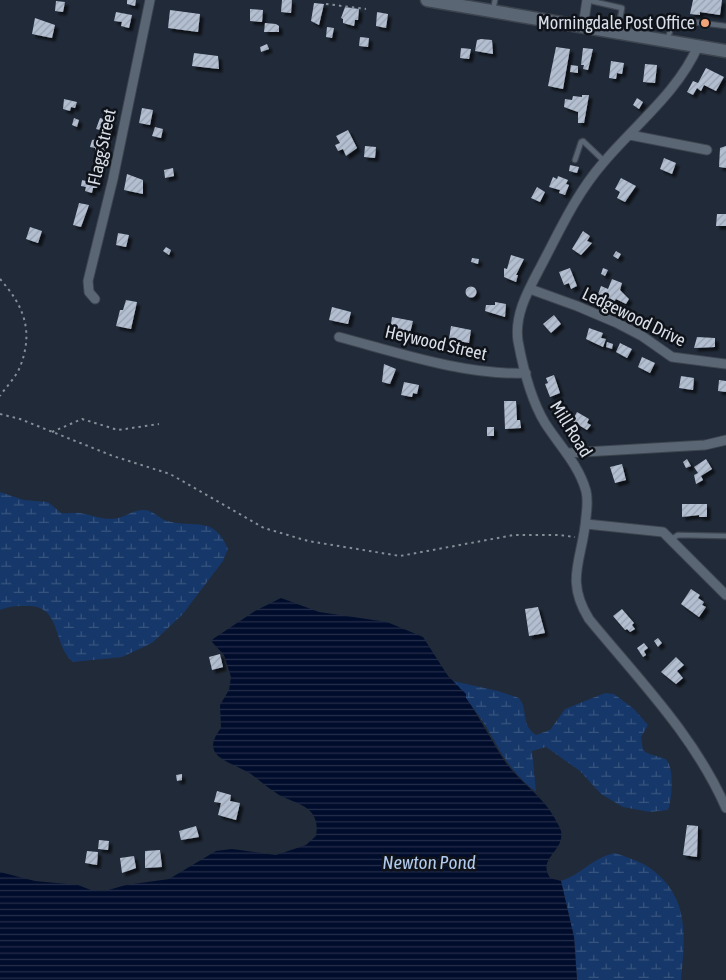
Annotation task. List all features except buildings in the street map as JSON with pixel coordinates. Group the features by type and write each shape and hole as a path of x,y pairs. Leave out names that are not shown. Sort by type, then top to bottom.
{"main road":[{"path":"427,0 494,6 583,27 726,52"}],"street":[{"name":"Flagg Street","path":"94,299 89,292 88,281 113,179 150,0"},
{"path":"583,27 587,0"},
{"name":"Mill Road","path":"698,46 686,71 630,135 604,161 569,210 530,289 517,325 518,339 535,403 545,423 567,454 582,480 586,493 586,524 576,576 580,604 589,619 680,728 699,755 726,808"},
{"path":"630,135 707,150"},
{"name":"Ledgewood Drive","path":"530,289 616,323 642,336 672,358 726,364"},
{"name":"Heywood Street","path":"339,337 398,353 476,370 502,374 526,373"},
{"path":"567,454 705,445 726,440"},
{"path":"586,524 663,532 726,595"}],"lane":[{"path":"587,0 622,8 617,32"},
{"path":"666,41 673,23 678,20 685,19 726,26"},
{"path":"575,160 583,141 604,161"},
{"path":"670,540 678,535 726,536"}],"path":[{"path":"326,4 366,9"},
{"path":"0,279 16,297 28,332 20,368 0,396"},
{"path":"0,414 20,419 113,456 170,474 264,528 308,541 400,556 514,535 559,534 584,538"},
{"path":"52,432 82,419 118,430 159,424"}],"green space":[{"path":"0,492 24,500 48,502 61,513 80,513 113,519 136,511 147,510 167,521 209,527 216,531 228,549 223,561 182,615 152,643 122,657 73,662 66,654 55,627 46,612 38,607 27,606 16,606 0,610"},
{"path":"453,681 498,691 519,698 524,708 526,722 531,731 536,735 550,730 565,709 605,693 614,694 634,709 648,725 641,737 643,750 665,759 668,763 672,783 668,810 650,812 623,807 601,794 580,771 546,747 532,751 536,792 508,763 483,722"},
{"path":"615,853 650,868 663,879 672,892 682,918 681,980 577,980 574,937 561,881 600,858"}],"water":[{"name":"Newton Pond","path":"281,598 319,612 387,622 423,637 448,676 466,694 466,698 504,760 516,775 543,801 560,828 561,838 549,859 547,871 550,878 561,881 574,937 577,980 0,980 0,872 35,881 78,885 91,890 105,891 126,885 169,879 216,851 232,849 276,855 306,845 316,836 317,826 315,819 307,808 279,795 251,774 227,762 215,752 213,746 221,728 220,705 229,690 231,677 224,655 212,642 213,639 255,611"}],"place":[{"name":"Morningdale Post Office","path":"705,23"}]}
